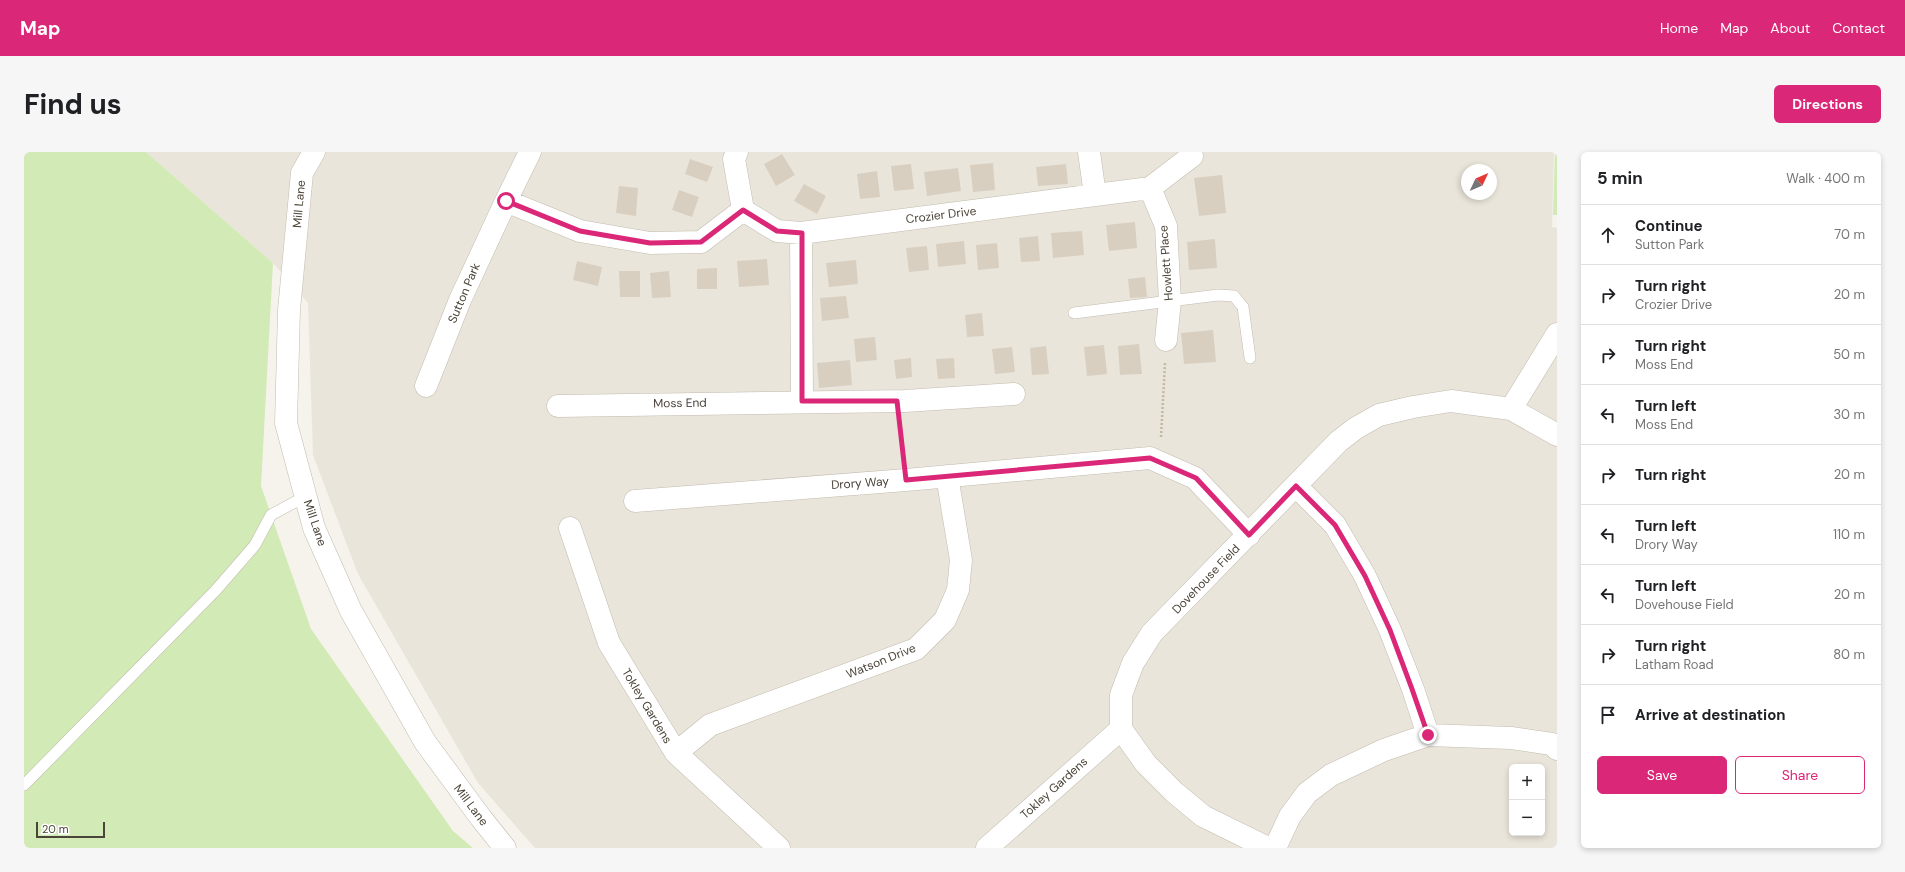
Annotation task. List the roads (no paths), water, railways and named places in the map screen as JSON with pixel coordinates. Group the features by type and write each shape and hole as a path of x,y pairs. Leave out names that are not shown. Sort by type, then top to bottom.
{"street":[{"name":"Mill Lane","path":"314,152 302,173 289,310 286,423 314,528 351,611 425,742 505,848"},
{"name":"Sutton Park","path":"426,386 460,300 530,152"},
{"path":"506,201 580,231 650,243 701,242 743,210 734,159 737,152"},
{"path":"1089,152 1095,195"},
{"path":"1150,188 1192,156"},
{"name":"Crozier Drive","path":"743,210 777,231 802,233 1150,188"},
{"name":"Howlett Place","path":"1150,188 1166,226 1170,301 1166,340"},
{"path":"802,233 802,401"},
{"path":"1511,409 1557,334"},
{"name":"Moss End","path":"558,406 802,401 897,401 1014,394"},
{"name":"Dovehouse Field","path":"1121,729 1121,695 1133,663 1152,634 1339,442 1356,428 1379,415 1413,407 1451,402 1511,409 1557,435"},
{"name":"Drory Way","path":"635,501 906,480 1150,458 1196,478 1249,535"},
{"name":"Watson Drive","path":"676,753 710,725 916,649 945,620 958,590 961,560 947,476"},
{"path":"1296,486 1335,525 1365,576 1390,630 1428,735"},
{"name":"Tokley Gardens","path":"570,528 609,643 676,753 779,848"},
{"path":"1121,729 1146,764 1174,792 1203,816 1268,848"},
{"name":"Tokley Gardens","path":"987,848 1121,729"},
{"path":"1275,848 1290,816 1307,793 1331,776 1384,750 1428,735 1555,741"}],"lane":[{"path":"1074,313 1218,294 1234,296 1243,307 1250,358"},
{"path":"24,785 216,590 255,546 271,515 306,496"}]}
